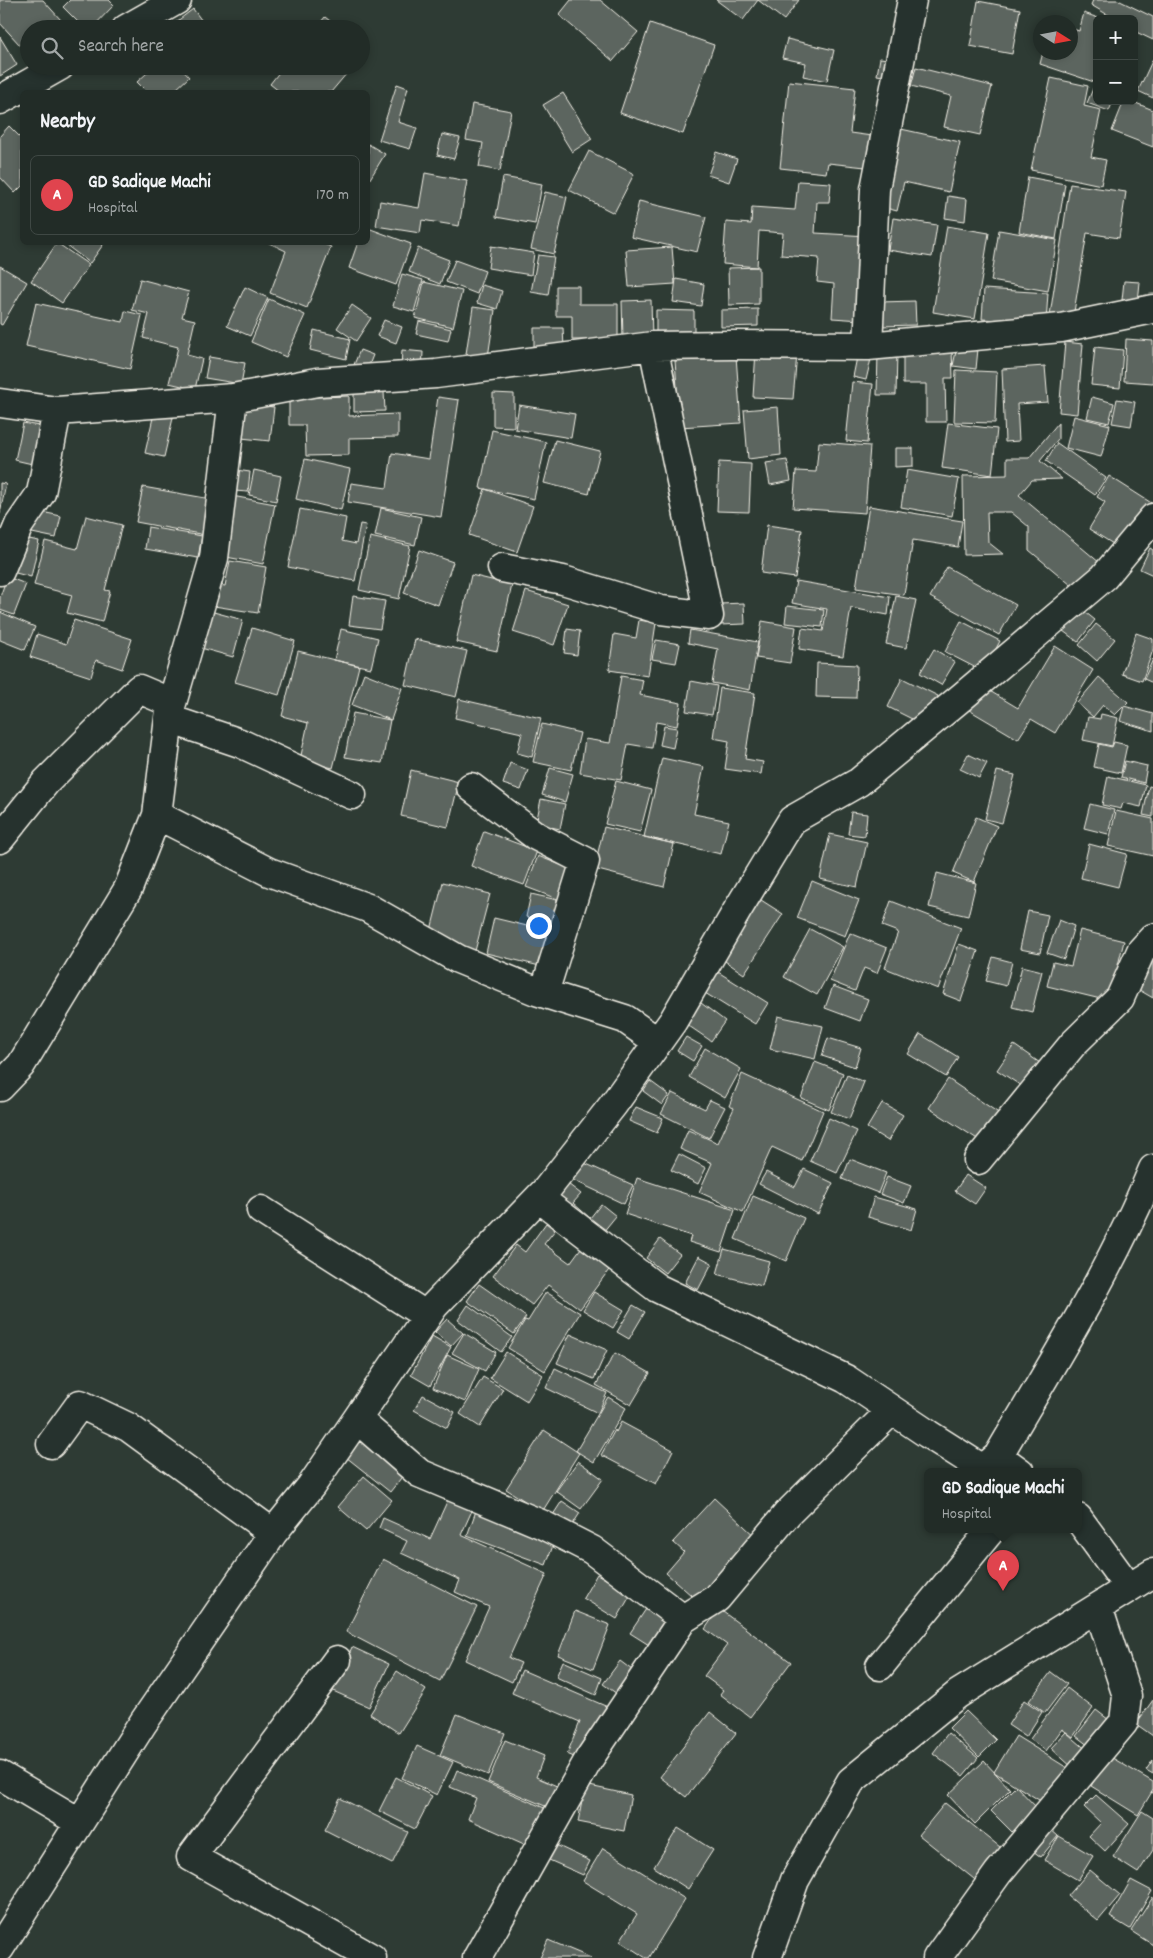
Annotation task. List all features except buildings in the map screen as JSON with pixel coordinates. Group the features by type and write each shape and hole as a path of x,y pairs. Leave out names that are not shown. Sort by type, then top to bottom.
{"street":[{"path":"142,20 177,0"},
{"path":"868,346 876,189 912,0"},
{"path":"0,100 44,75"},
{"path":"0,402 56,411 233,398 317,382 436,374 653,346 732,344 868,346 1061,328 1153,309"},
{"path":"502,568 563,580 661,610 709,616 653,346"},
{"path":"0,1087 20,1065 128,889 158,816 171,711 214,558 233,398"},
{"path":"0,571 19,525 41,493 56,411"},
{"path":"0,1948 142,1723 273,1534 310,1486 357,1419 434,1306 539,1198 613,1105 673,1021 792,820 859,782 963,696 1104,577 1153,518"},
{"path":"0,839 46,782 139,689 171,711 352,795"},
{"path":"471,787 536,836 585,861 544,994"},
{"path":"158,816 269,872 368,908 458,959 544,994 625,1019 658,1042"},
{"path":"978,1160 1072,1044 1120,998 1141,950 1153,938"},
{"path":"539,1198 657,1288 846,1379 983,1468 998,1456 1086,1306 1138,1204 1153,1169"},
{"path":"261,1210 427,1316"},
{"path":"51,1444 80,1404 128,1427 273,1534"},
{"path":"478,1958 589,1759 683,1619 717,1598 788,1513 892,1410"},
{"path":"357,1419 420,1473 541,1524 592,1550 683,1619"},
{"path":"998,1456 1014,1468"},
{"path":"1082,1523 1129,1588"},
{"path":"880,1666 989,1533"},
{"path":"767,1958 795,1880 851,1781 958,1694 1153,1572"},
{"path":"937,1958 998,1873 1124,1722 1127,1696 1098,1607"},
{"path":"337,1660 191,1857 372,1958"},
{"path":"0,1775 79,1822"}],"place":[{"name":"GD Sadique Machi","path":"1003,1591"}]}
